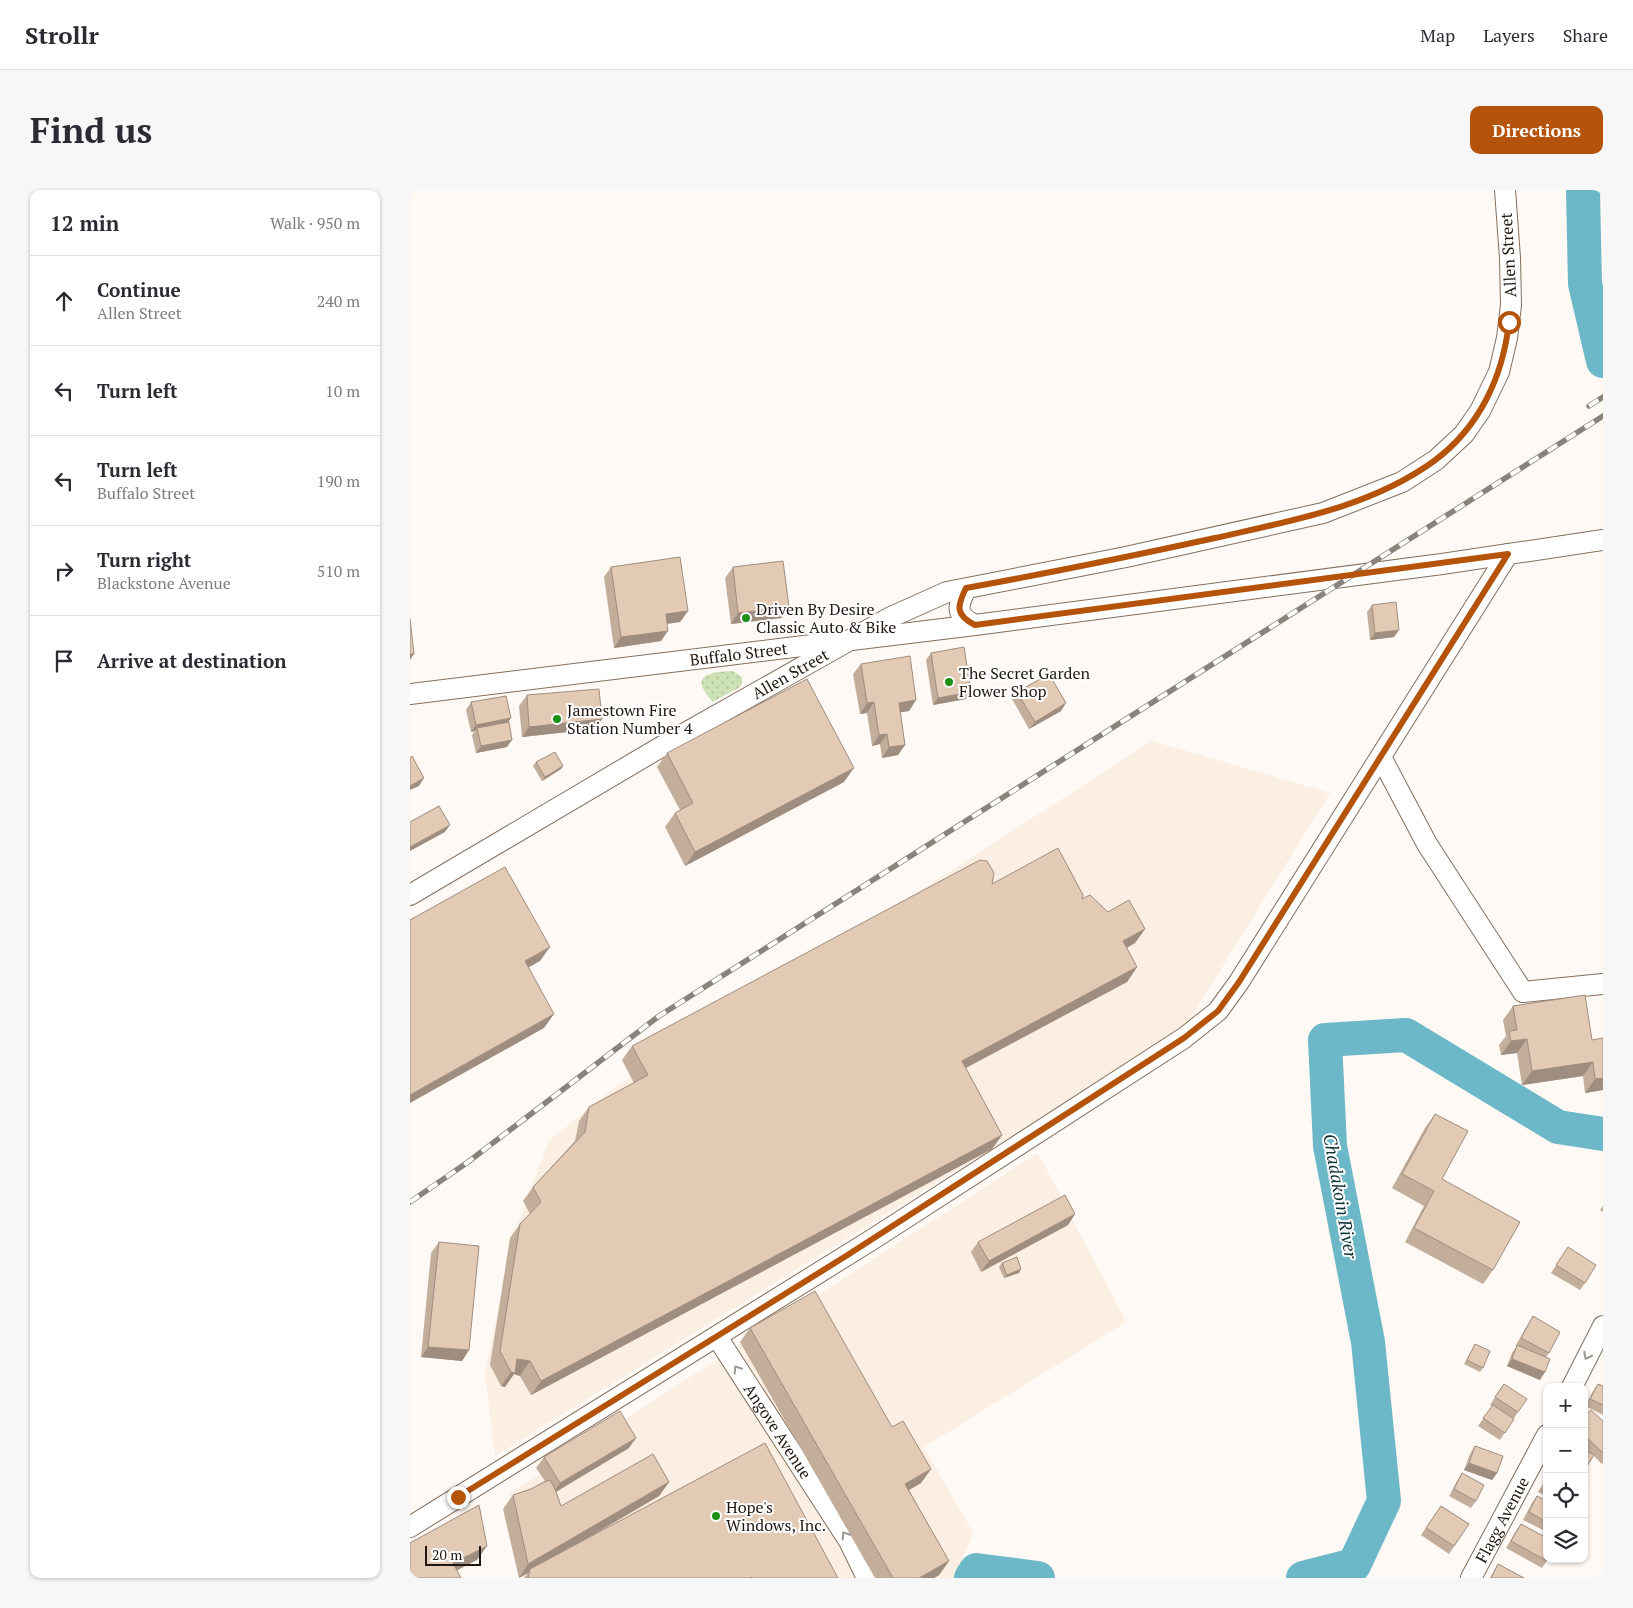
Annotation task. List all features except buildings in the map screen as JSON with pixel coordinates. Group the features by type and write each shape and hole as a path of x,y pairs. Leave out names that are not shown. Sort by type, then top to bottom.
{"street":[{"name":"Allen Street","path":"410,895 671,741 889,618 948,592 1126,558 1323,513 1402,482 1436,460 1464,434 1480,411 1499,372 1507,338 1511,305 1505,190"},
{"name":"Buffalo Street","path":"410,694 975,625 1603,540"},
{"path":"410,1527 865,1244 1168,1048 1218,1011 1239,982 1508,554"},
{"path":"966,588 959,600 961,615 975,625"},
{"path":"1381,757 1427,844 1522,992 1603,984"},
{"path":"1574,1383 1603,1326"},
{"name":"Angove Avenue","path":"717,1337 849,1541 867,1578"},
{"name":"Flagg Avenue","path":"1471,1578 1543,1443"}],"shaded area":[{"path":"1152,741 1330,793 1183,1030 495,1456 485,1375 513,1236 549,1141 614,1088"},
{"path":"1038,1153 1126,1322 924,1447 973,1533 955,1578 523,1578 509,1494"}],"green space":[{"path":"733,671 742,677 740,687 713,702 702,686 704,677 708,674"}],"waterway":[{"name":"Chadakoin River","path":"1583,190 1585,284 1603,361"},
{"name":"Chadakoin River","path":"1303,1578 1354,1565 1384,1501 1368,1342 1330,1146 1325,1040 1406,1035 1558,1127 1603,1134"},
{"name":"Chadakoin River","path":"971,1578 976,1570 1038,1578"}],"railway":[{"path":"1589,406 1603,397"},
{"path":"410,1202 468,1162 659,1016 1603,416"}],"place":[{"name":"Driven By Desire Classic Auto & Bike","path":"746,618"},
{"name":"The Secret Garden Flower Shop","path":"949,682"},
{"name":"Jamestown Fire Station Number 4","path":"557,719"},
{"name":"Hope's Windows, Inc.","path":"716,1516"}],"route":[{"path":"458,1497 873,1238 1184,1038 1218,1011 1239,982 1508,554 975,625 961,615 959,600 966,588 1126,558 1323,513 1402,482 1436,460 1464,434 1480,411 1499,372 1509,322"}]}
